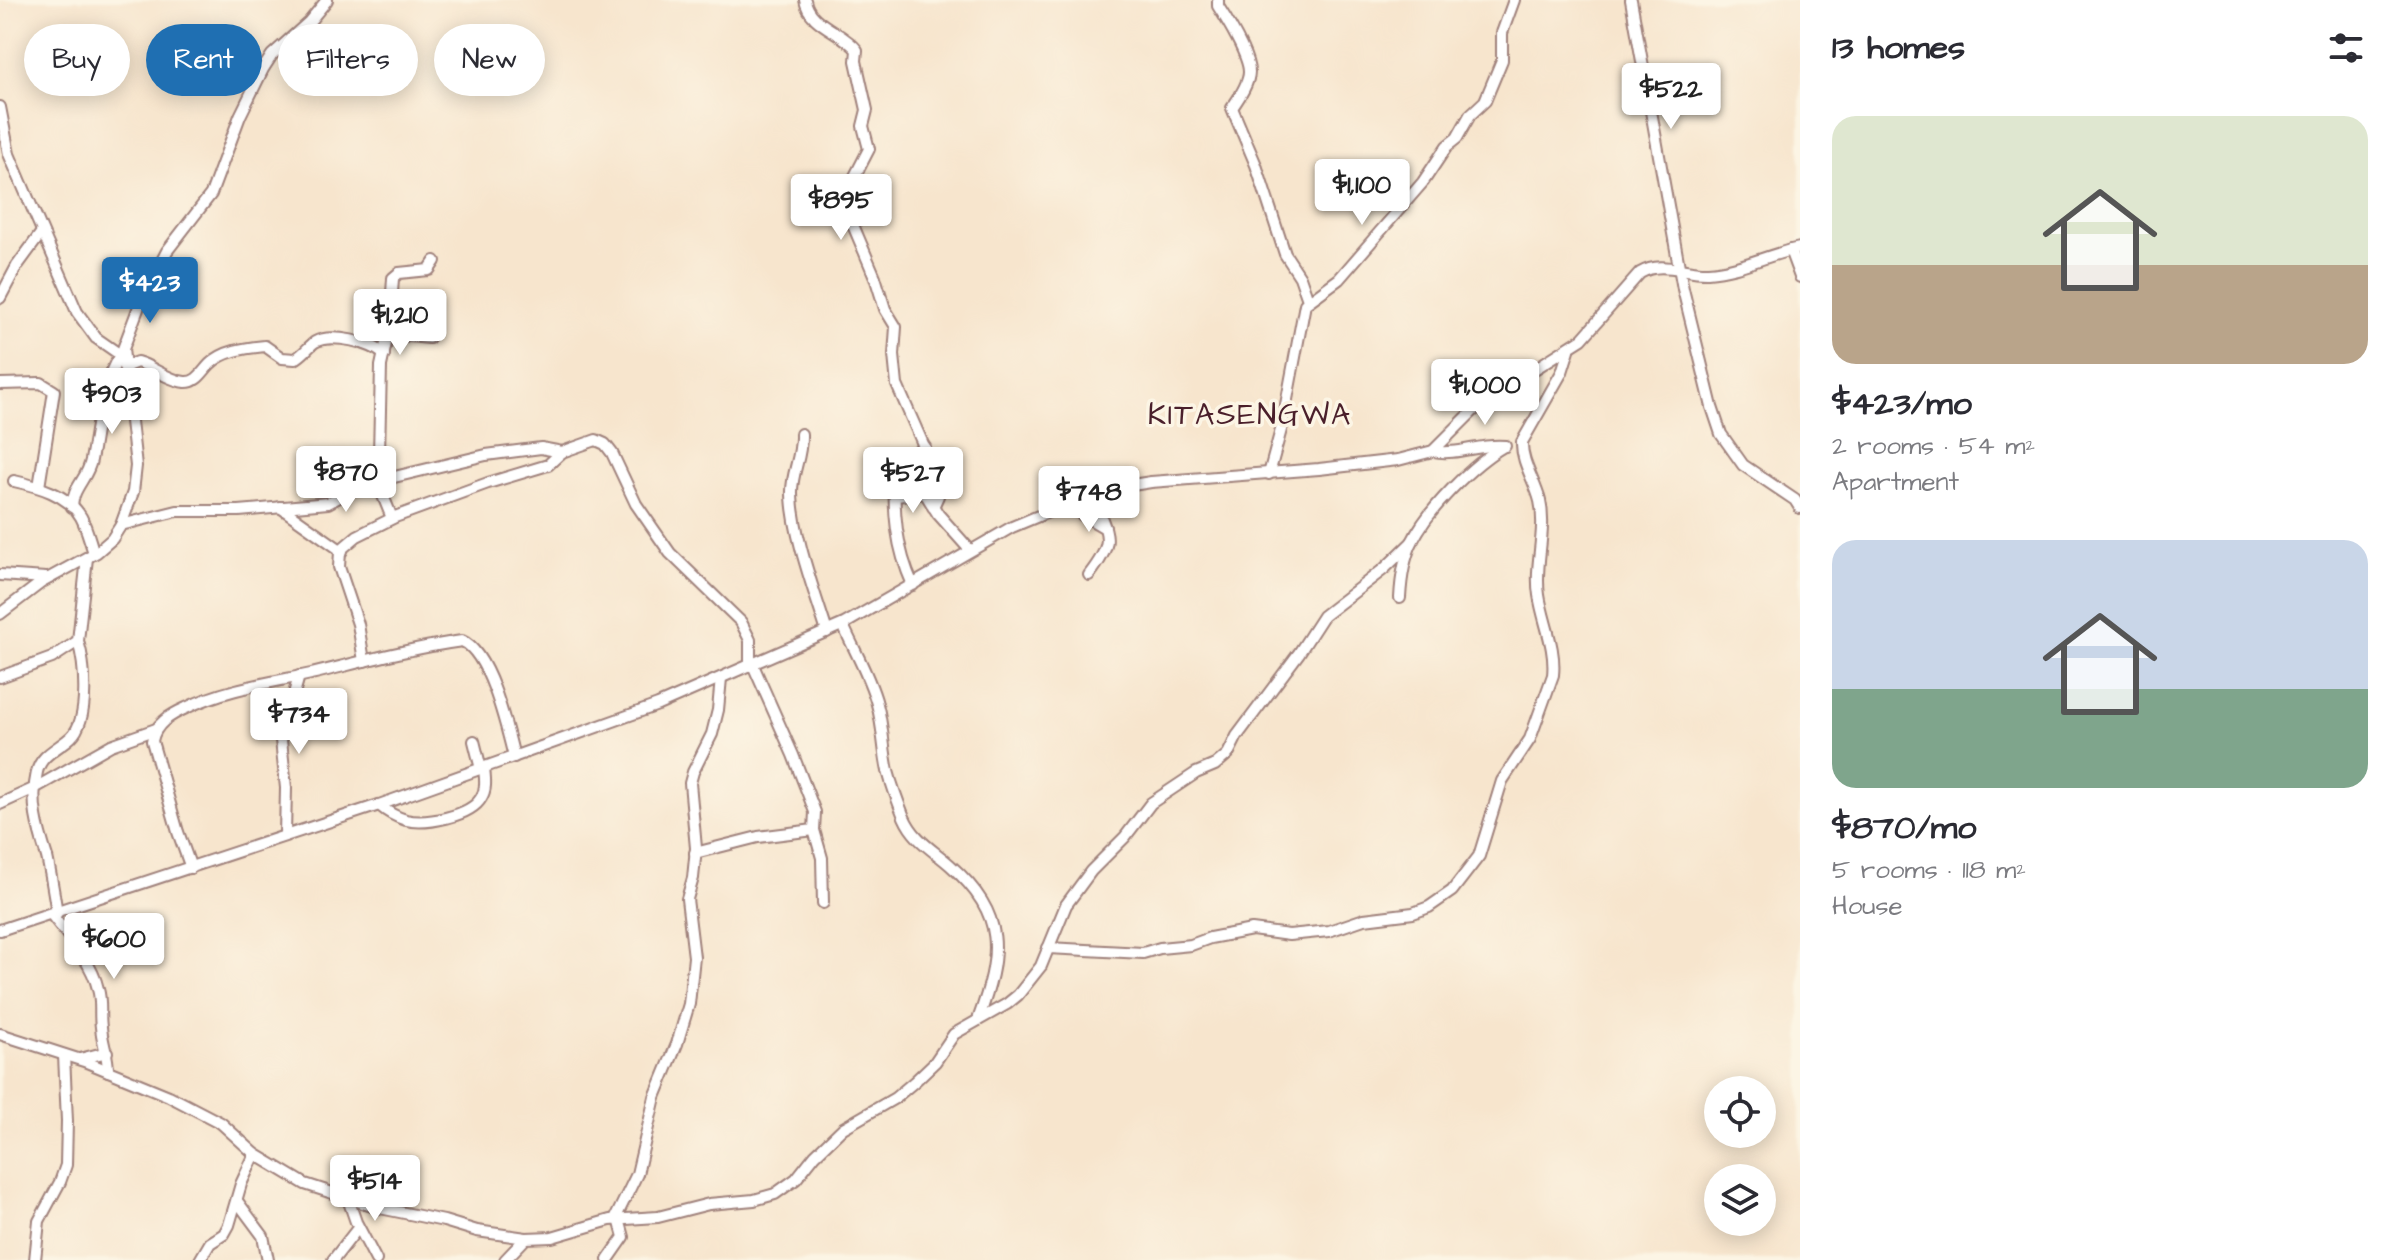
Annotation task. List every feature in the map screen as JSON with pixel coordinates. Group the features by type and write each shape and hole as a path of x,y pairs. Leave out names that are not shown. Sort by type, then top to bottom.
{"street":[{"path":"72,507 72,496 91,460 106,385 122,359 150,280 167,251 211,194 240,116 263,69 272,55 309,22 327,0"},
{"path":"805,0 809,14 845,37 857,50 860,88 867,110 863,126 869,149 854,178 851,217 885,309 896,327 894,355 897,385 925,447 938,496 933,507"},
{"path":"1218,0 1218,6 1230,23 1249,68 1247,81 1232,108 1256,165 1285,254 1300,277 1308,300"},
{"path":"1269,474 1282,426 1305,304 1339,279 1423,182 1447,146 1457,138 1470,115 1485,101 1502,60 1502,33 1514,0"},
{"path":"1631,0 1679,269 1704,381 1721,434 1743,465 1795,500 1800,508"},
{"path":"0,107 9,154 77,312 96,338 122,359 188,382 195,380 212,362 240,349 265,346 282,358 295,359 313,343 324,339 366,343 377,347 384,355"},
{"path":"0,298 21,258 42,232"},
{"path":"1433,451 1481,403 1569,350 1592,330 1640,273 1655,266 1698,272 1728,269 1795,249 1800,277"},
{"path":"392,518 379,480 379,454 384,355 395,275 429,270 435,261"},
{"path":"388,334 429,338"},
{"path":"1048,948 1130,954 1191,945 1210,938 1259,929 1289,935 1329,931 1364,919 1413,913 1429,907 1452,891 1482,849 1502,781 1530,739 1553,675 1550,639 1538,589 1540,504 1534,479 1521,453 1522,442 1562,372 1569,350"},
{"path":"0,614 48,578 91,556 112,539 121,525 133,492 136,466 122,359"},
{"path":"0,384 41,383 54,391 39,487"},
{"path":"801,434 800,460 792,487 793,509 827,632"},
{"path":"364,661 358,624 339,567 342,551 357,536 392,518 548,465 562,452 591,440 605,444 636,504 670,553 741,622 750,640 752,665 802,775 815,812 814,830 822,858 823,903"},
{"path":"0,930 379,805 658,705 843,625 1012,527 1093,495 1151,482 1269,474 1398,460 1433,451 1447,453 1484,444 1504,446 1521,453"},
{"path":"0,1034 80,1059 166,1095 221,1123 255,1154 305,1184 375,1207 477,1231 526,1238 552,1237 617,1219 658,1217 709,1204 754,1200 775,1194 796,1179 843,1128 904,1091 935,1062 954,1034 1018,995 1041,966 1056,925 1078,886 1125,837 1143,811 1161,794 1215,765 1228,754 1237,736 1323,616 1384,569 1412,542 1451,492 1504,446"},
{"path":"913,585 899,551 895,471 906,459 925,447"},
{"path":"121,525 177,511 218,512 328,503 361,485 486,455 541,448 562,452"},
{"path":"14,481 52,492 72,507 81,517 91,556 78,641 84,670 79,723 71,737 40,762 35,788 36,824 48,862 54,914 98,986 108,1071"},
{"path":"895,496 925,493 970,550"},
{"path":"1089,575 1107,548 1108,537 1093,495"},
{"path":"1072,502 1081,514 1105,528"},
{"path":"280,507 342,551"},
{"path":"1400,598 1403,571 1412,542"},
{"path":"0,575 48,578"},
{"path":"843,625 878,706 889,774 910,829 917,840 971,887 982,902 993,927 997,948 978,1020"},
{"path":"0,677 52,658 78,641"},
{"path":"0,804 111,745 156,729 169,717 200,701 462,641 469,644 485,669 514,757"},
{"path":"285,835 286,788 281,740 299,676"},
{"path":"608,1260 624,1237 617,1219 637,1174 655,1097 687,1014 694,957 687,899 695,853 690,783 716,722 721,678"},
{"path":"156,729 152,741 159,770 191,868"},
{"path":"379,805 391,814 414,821 471,810 485,788 474,741"},
{"path":"695,853 758,837 814,830"},
{"path":"80,1059 107,1052"},
{"path":"35,1260 39,1221 57,1190 66,1165 64,1055"},
{"path":"200,1260 210,1243 224,1234 229,1225 255,1154"},
{"path":"347,1196 358,1228 376,1260"},
{"path":"237,1201 263,1236 268,1260"},
{"path":"333,1260 358,1228"},
{"path":"505,1260 526,1238"}],"district":[{"name":"KITASENGWA","path":"1250,414"}]}
